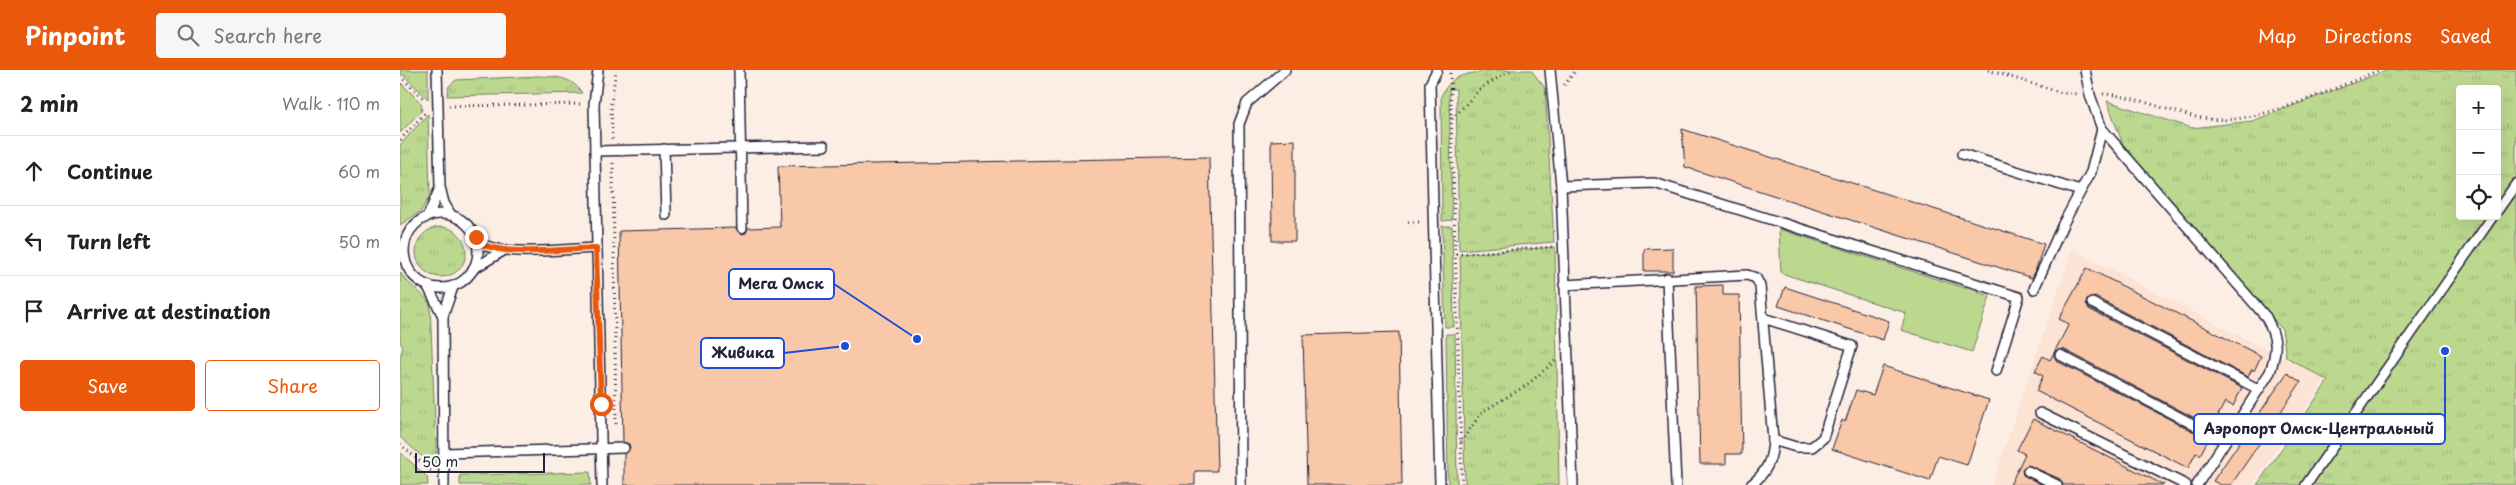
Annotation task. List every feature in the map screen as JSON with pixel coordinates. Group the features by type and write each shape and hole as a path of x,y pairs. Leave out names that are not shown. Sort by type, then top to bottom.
{"lane":[{"path":"437,70 440,187 444,202 451,215"},
{"path":"598,70 594,104 596,248 603,448 602,485"},
{"path":"738,70 742,228"},
{"path":"1241,485 1239,124 1247,103 1285,70"},
{"path":"1437,70 1430,84 1440,485"},
{"path":"1550,70 1560,186 1573,485"},
{"path":"2085,70 2090,95 2102,129 2266,317 2275,335 2276,355 2270,372 2197,485"},
{"path":"2034,289 2080,191 2091,172 2102,129"},
{"path":"595,152 824,146"},
{"path":"664,149 666,215"},
{"path":"1962,154 2080,191"},
{"path":"1560,186 1654,183 2019,297 1996,371"},
{"path":"2501,205 2516,184"},
{"path":"428,216 435,204 440,187"},
{"path":"444,213 451,215 468,225 476,241 479,253 468,277 453,287 439,288 427,285 414,275 403,259 403,238 428,216 444,213"},
{"path":"2306,485 2491,220"},
{"path":"476,241 487,248 503,251 596,248"},
{"path":"473,269 503,251"},
{"path":"1564,285 1747,275 1756,278 1760,286 1773,440 1772,458 1763,476 1751,485"},
{"path":"1667,278 1676,485"},
{"path":"427,285 443,316"},
{"path":"444,485 443,316 453,287"},
{"path":"2092,304 2258,389"},
{"path":"1763,318 1852,346 1823,438 1812,448 1796,447 1773,440"},
{"path":"2060,355 2225,441"},
{"path":"2040,412 2186,485"},
{"path":"444,453 620,448"},
{"path":"2028,471 2057,485"}],"path":[{"path":"616,70 611,104 620,448"},
{"path":"1449,70 1462,485"},
{"path":"1452,119 1482,88 1512,70"},
{"path":"1988,70 2062,92 2126,97 2172,112 2211,120 2235,120 2282,107 2380,70"},
{"path":"400,76 426,101 426,112 400,140"},
{"path":"437,106 611,104"},
{"path":"1456,254 1563,246"},
{"path":"1461,443 1482,412 1527,386 1568,350"},
{"path":"400,444 435,476"}],"shaded area":[{"path":"2072,249 2325,380 2252,485 1992,485"}],"green space":[{"path":"400,70 428,70 428,99 400,72"},
{"path":"1493,70 1531,70 1545,88 1554,242 1459,250 1456,89 1449,89 1452,220 1442,221 1441,96 1456,78"},
{"path":"2388,70 2516,70 2516,485 2257,485 2328,381 2286,357 2282,329 2125,150 2107,101 2192,128 2252,121"},
{"path":"538,76 563,78 573,83 582,93 447,96 449,86 456,80"},
{"path":"400,82 421,103 422,110 400,133"},
{"path":"428,114 430,196 421,211 400,225 400,145"},
{"path":"1442,226 1452,226 1454,327 1445,327"},
{"path":"436,227 446,227 459,234 466,247 466,257 459,270 446,277 436,277 427,273 420,266 416,257 416,247 420,238 427,231"},
{"path":"1779,229 1990,296 1972,352 1901,330 1906,313 1781,273"},
{"path":"1555,247 1559,485 1465,485 1460,254"},
{"path":"400,272 430,304 437,470 400,437 400,357 403,347 400,342"},
{"path":"1446,334 1455,334 1457,485 1448,485"},
{"path":"400,452 427,477 428,485 400,485"},
{"path":"590,472 591,485 460,485 460,475"}],"building":[{"path":"1682,129 2044,244 2035,272 2032,278 1685,167"},
{"path":"1295,140 1295,241 1272,241 1271,141"},
{"path":"1209,157 1217,471 1195,471 1195,485 624,485 624,454 630,448 629,444 623,442 619,231 736,228 742,234 746,233 748,228 780,227 778,166"},
{"path":"1673,248 1673,271 1644,271 1644,249"},
{"path":"2087,268 2261,356 2254,371 2252,369 2248,377 2095,297 2087,300 2086,304 2089,309 2242,388 2233,406 2225,402 2212,427 2063,349 2055,352 2054,356 2057,361 2206,438 2208,440 2200,455 2196,453 2188,468 2036,391 2043,376 2035,371 2043,356 2050,360 2069,324 2059,319"},
{"path":"1723,285 1723,295 1739,295 1742,454 1726,454 1726,464 1700,464 1696,286"},
{"path":"1785,287 1889,321 1883,340 1778,306"},
{"path":"1399,332 1402,485 1307,485 1303,335"},
{"path":"1883,366 1989,400 1967,465 1938,456 1930,481 1832,449 1842,420 1845,422 1856,390 1873,395"},
{"path":"2287,373 2301,382 2231,485 2221,485 2213,481"},
{"path":"2033,419 2164,485 2063,485 2060,479 2028,465 2022,469 2023,475 2043,485 2010,485 2025,454 2017,450"}],"place":[{"name":"Мега Омск","path":"917,339"},
{"name":"Живика","path":"845,346"},
{"name":"Аэропорт Омск-Центральный","path":"2445,351"}],"route":[{"path":"476,237 476,241 487,248 503,251 596,248 601,404"}]}
